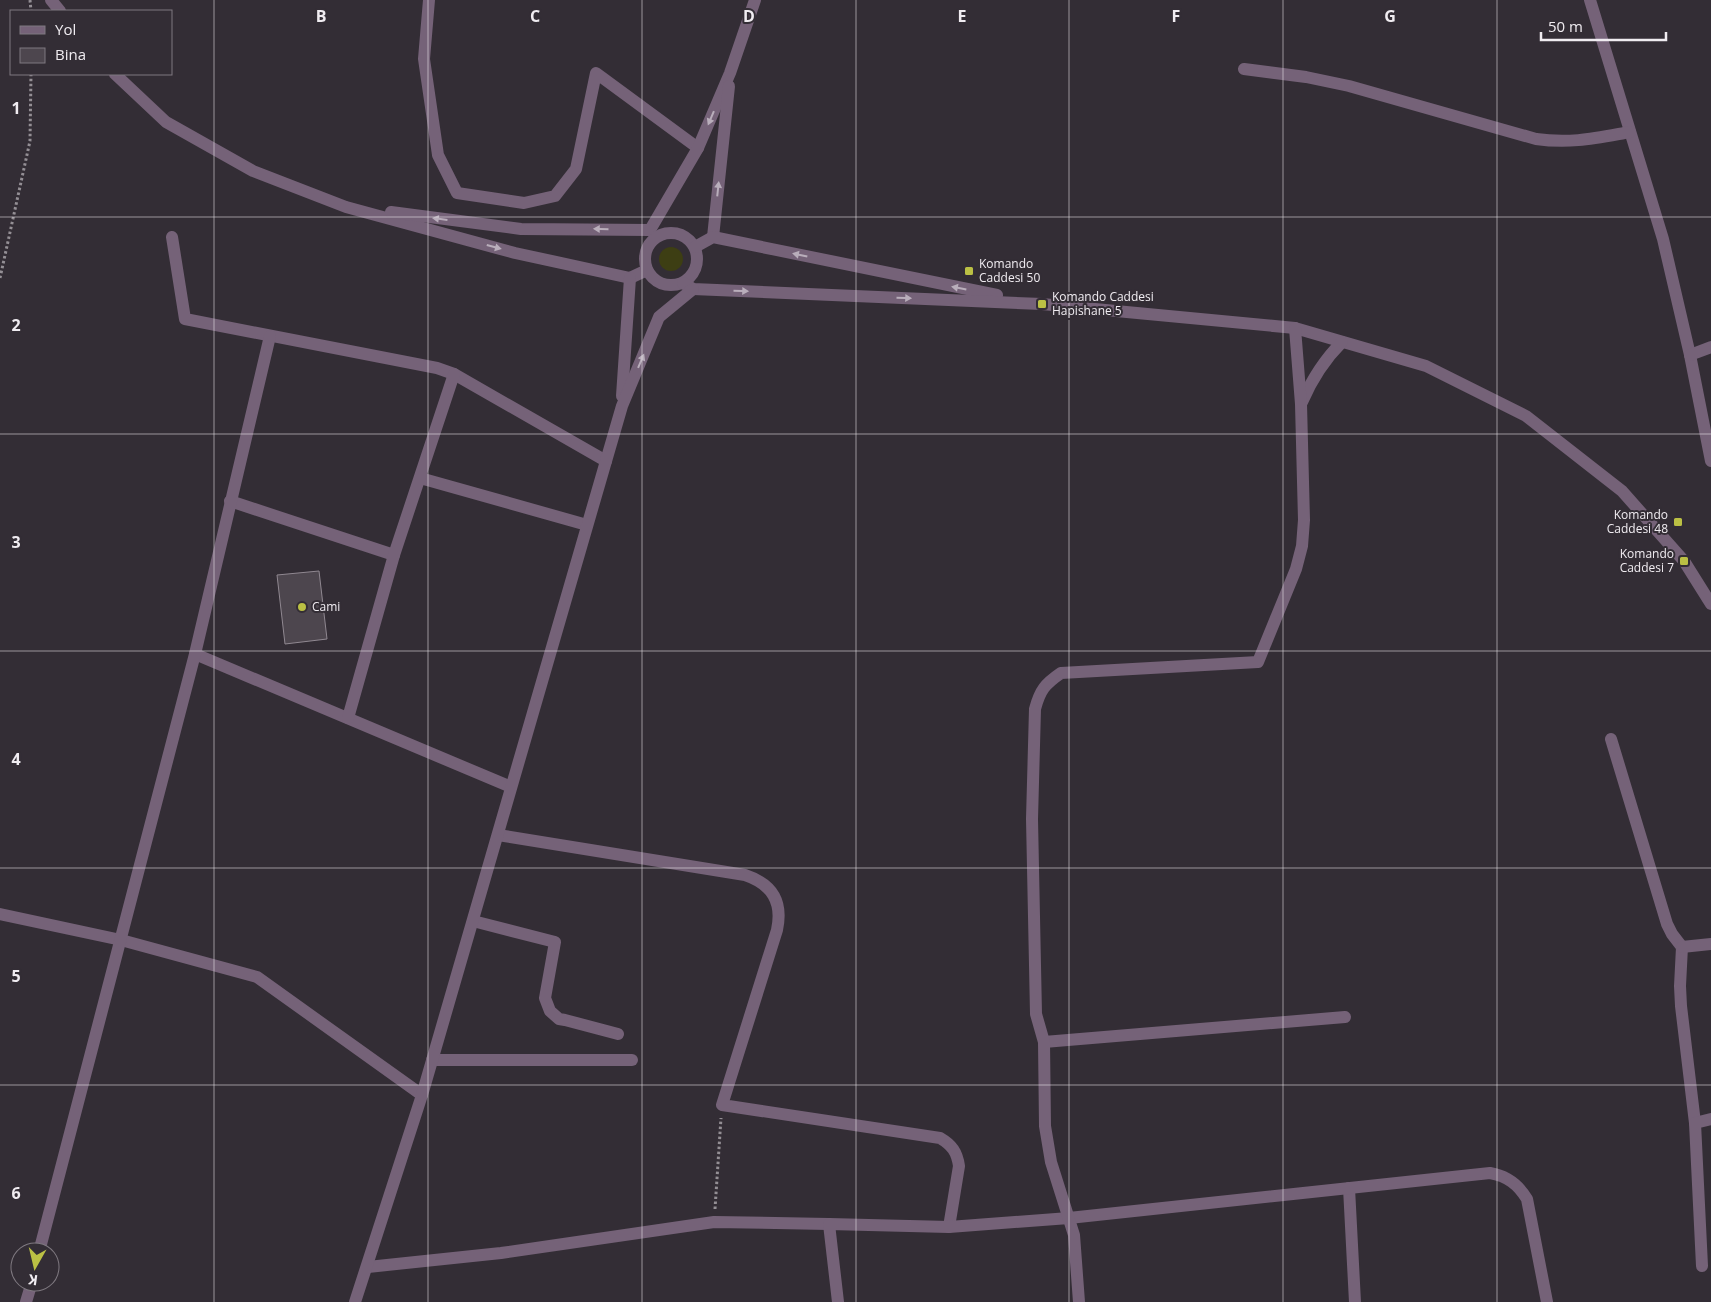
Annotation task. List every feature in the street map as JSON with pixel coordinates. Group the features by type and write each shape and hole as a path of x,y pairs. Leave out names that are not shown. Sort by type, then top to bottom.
{"street":[{"path":"51,0 59,10"},
{"path":"429,0 424,59 432,117 438,155 457,193 524,203 555,196 576,169 596,73 698,148"},
{"path":"755,0 730,73 698,148 653,234 645,254 647,270 659,282 667,285 1042,304 1295,328 1426,366 1526,416 1622,492 1684,561 1711,604"},
{"path":"1590,0 1663,239 1690,355 1711,461"},
{"path":"1244,70 1306,77 1349,86 1536,139 1560,142 1581,141 1630,132"},
{"path":"713,237 730,73"},
{"path":"116,75 166,122 253,171 346,207 515,253 630,278 647,270"},
{"path":"346,207 521,229 653,234 675,233 683,235 690,240 695,247 697,255 695,271 690,278 688,286 660,317 622,406 422,1095 368,1267 355,1302"},
{"path":"172,237 185,319 437,368 454,374 606,461"},
{"path":"695,247 713,237 1042,304"},
{"path":"622,406 630,278"},
{"path":"1079,1302 1074,1235 1051,1162 1045,1126 1044,1042 1036,1014 1032,819 1034,710 1040,693 1048,682 1061,673 1258,662 1296,569 1302,546 1304,520 1301,404 1295,328"},
{"path":"42,1242 195,654 270,336"},
{"path":"1301,404 1315,376 1328,357 1342,342"},
{"path":"1690,355 1711,347"},
{"path":"348,718 394,555 454,374"},
{"path":"420,478 587,525"},
{"path":"230,502 394,555"},
{"path":"195,654 512,787"},
{"path":"1611,739 1667,924 1682,947 1681,1006 1695,1123 1702,1266"},
{"path":"498,835 745,875 757,879 767,887 774,896 778,906 778,930 722,1105 940,1138 948,1142 958,1157 959,1166 949,1227"},
{"path":"0,914 121,940 257,977 422,1095"},
{"path":"473,921 555,942 545,998 550,1011 559,1018 618,1034"},
{"path":"1682,947 1711,944"},
{"path":"1044,1042 1345,1017"},
{"path":"432,1060 632,1060"},
{"path":"1695,1123 1711,1119"},
{"path":"368,1267 501,1253 714,1222 949,1227 1069,1218 1490,1172 1502,1175 1512,1181 1521,1189 1527,1199 1547,1302"},
{"path":"1350,1188 1355,1302"},
{"path":"829,1224 838,1302"}],"path":[{"path":"0,278 30,141 31,75"},
{"path":"714,1222 722,1105"}],"shaded area":[{"path":"666,247 676,247 683,254 683,264 676,271 666,271 659,264 659,254"}],"building":[{"name":"Cami","path":"319,571 327,639 285,644 277,575"}],"place":[{"name":"Komando Caddesi 50","path":"969,271"},
{"name":"Komando Caddesi Hapishane 5","path":"1042,304"},
{"name":"Komando Caddesi 48","path":"1678,522"},
{"name":"Komando Caddesi 7","path":"1684,561"},
{"name":"Cami","path":"302,607"}]}
